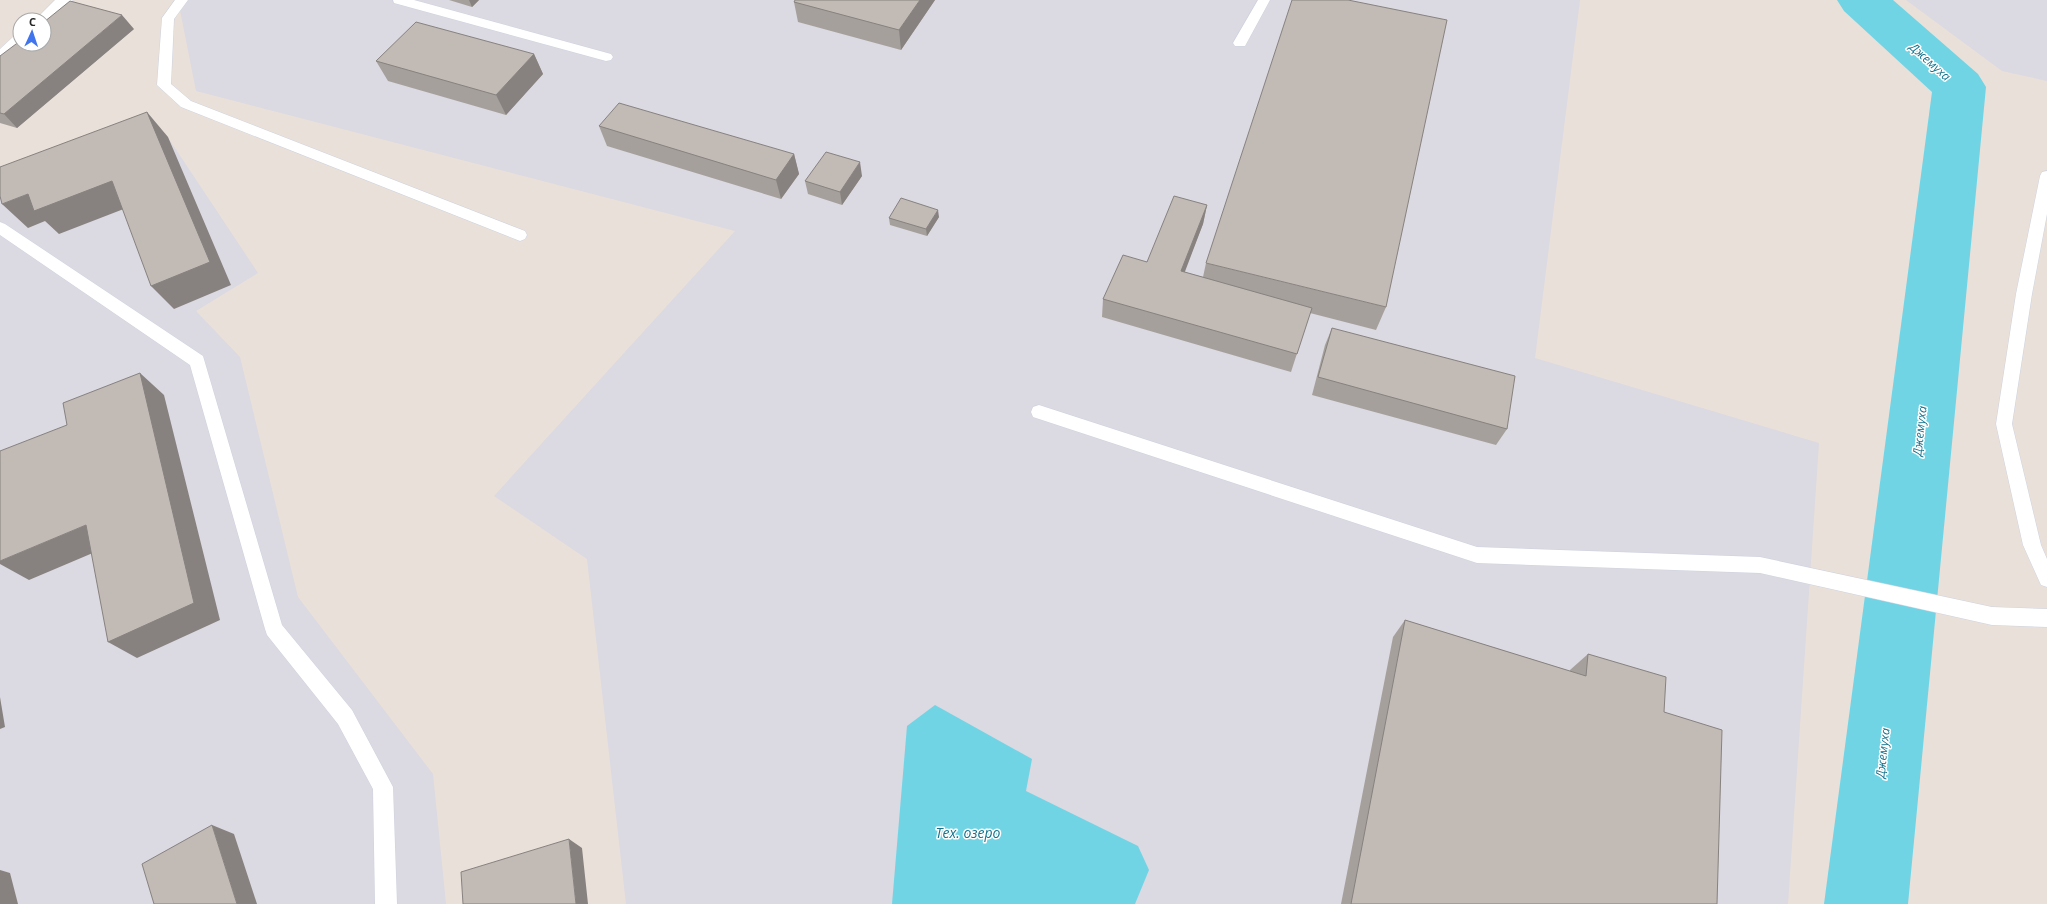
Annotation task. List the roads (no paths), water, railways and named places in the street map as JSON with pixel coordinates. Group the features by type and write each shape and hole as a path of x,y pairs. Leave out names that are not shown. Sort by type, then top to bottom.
{"street":[{"path":"52,12 66,0"},
{"path":"0,58 12,47"}],"lane":[{"path":"182,0 168,18 164,85 186,104 520,235"},
{"path":"399,0 606,57"},
{"path":"1240,44 1264,0"},
{"path":"2047,176 2024,294 2004,424 2032,544 2047,579"},
{"path":"0,228 197,361 274,629 345,717 384,787 386,904"},
{"path":"1039,412 1476,555 1760,565 1992,616 2047,618"}],"water":[{"name":"Тех. озеро","path":"935,705 1032,759 1026,791 1138,846 1149,870 1135,904 892,904 907,726"}],"waterway":[{"name":"Джемуха","path":"1862,0 1959,87 1866,904"}]}
